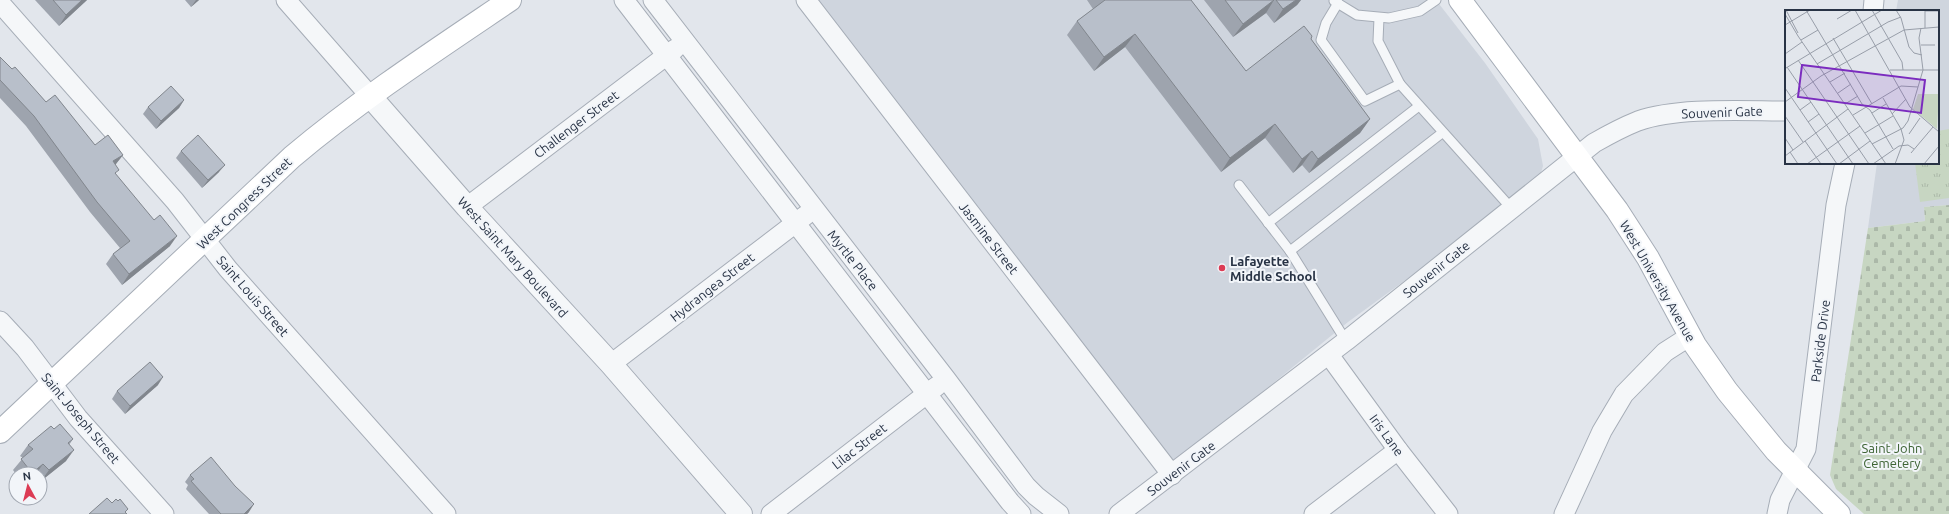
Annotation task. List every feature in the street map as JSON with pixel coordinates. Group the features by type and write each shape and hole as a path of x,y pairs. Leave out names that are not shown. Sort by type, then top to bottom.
{"main road":[{"name":"West Congress Street","path":"0,432 206,240 292,157 327,128 370,96 510,0"},
{"name":"West University Avenue","path":"1460,0 1617,210 1648,258 1690,336 1727,391 1776,451 1840,514"}],"street":[{"name":"West Saint Mary Boulevard","path":"286,0 467,207 612,364 741,514"},
{"name":"Myrtle Place","path":"624,0 928,393 1010,502 1021,514"},
{"name":"Myrtle Place","path":"653,0 813,209 946,379 1026,486 1059,514"},
{"name":"Jasmine Street","path":"806,0 1172,475"},
{"path":"1872,10 1874,0"},
{"name":"Saint Louis Street","path":"0,3 170,195 228,270 446,514"},
{"name":"Challenger Street","path":"467,207 685,41"},
{"name":"Souvenir Gate","path":"1120,514 1329,355 1594,143 1638,121 1663,115 1683,112 1785,111"},
{"name":"Parkside Drive","path":"1777,514 1780,500 1806,449 1819,355 1834,219 1845,164"},
{"name":"Hydrangea Street","path":"612,364 813,209"},
{"name":"Saint Joseph Street","path":"0,321 25,348 78,418 164,514"},
{"path":"1564,514 1602,431 1624,394 1665,352 1690,336"},
{"name":"Iris Lane","path":"1329,355 1398,450 1448,514"},
{"name":"Lilac Street","path":"771,514 946,379"},
{"path":"1314,514 1398,450"}],"lane":[{"path":"1400,84 1365,101 1321,40 1326,23 1336,2 1358,15 1389,18 1420,11 1436,0"},
{"path":"1379,18 1378,41 1400,84 1442,133 1512,209"},
{"path":"1268,224 1419,106"},
{"path":"1290,251 1442,133"},
{"path":"1239,185 1290,251 1346,341"}],"shaded area":[{"name":"Lafayette Middle School","path":"815,0 1436,0 1485,63 1538,139 1543,166 1540,176 1496,214 1348,322 1238,412 1178,458 1172,460"},
{"path":"1898,0 1949,0 1949,205 1924,207 1925,221 1868,228 1877,164 1939,164 1939,10 1896,10"}],"green space":[{"path":"1949,129 1949,198 1920,202 1915,164 1939,164 1939,131"},
{"name":"Saint John Cemetery","path":"1949,205 1949,514 1864,514 1836,489 1830,475 1868,228 1925,221 1924,207"}],"building":[{"path":"53,0 82,0 66,15"},
{"path":"1105,0 1191,0 1246,71 1304,26 1312,36 1311,39 1370,119 1318,159 1312,151 1302,159 1275,124 1230,158 1135,34 1104,57 1077,21"},
{"path":"1225,0 1274,0 1243,24"},
{"path":"1276,0 1296,0 1283,9"},
{"path":"0,57 12,69 15,67 46,102 55,95 95,145 108,135 123,155 113,161 119,170 115,173 154,220 160,215 177,236 129,274 113,254 130,241 97,202 34,116 0,80"},
{"path":"171,86 184,100 161,121 148,107"},
{"path":"198,135 225,165 208,180 181,151"},
{"path":"150,362 163,377 130,406 117,391"},
{"path":"60,424 73,439 68,443 74,450 49,470 48,466 43,464 41,466 26,466 21,459 33,449 28,445 51,426 54,429"},
{"path":"211,457 235,486 254,504 244,514 221,514 191,481 194,479 190,475"},
{"path":"107,498 112,503 116,499 118,501 120,499 128,509 125,512 127,514 89,514"}],"place":[{"name":"Lafayette Middle School","path":"1222,268"}]}
